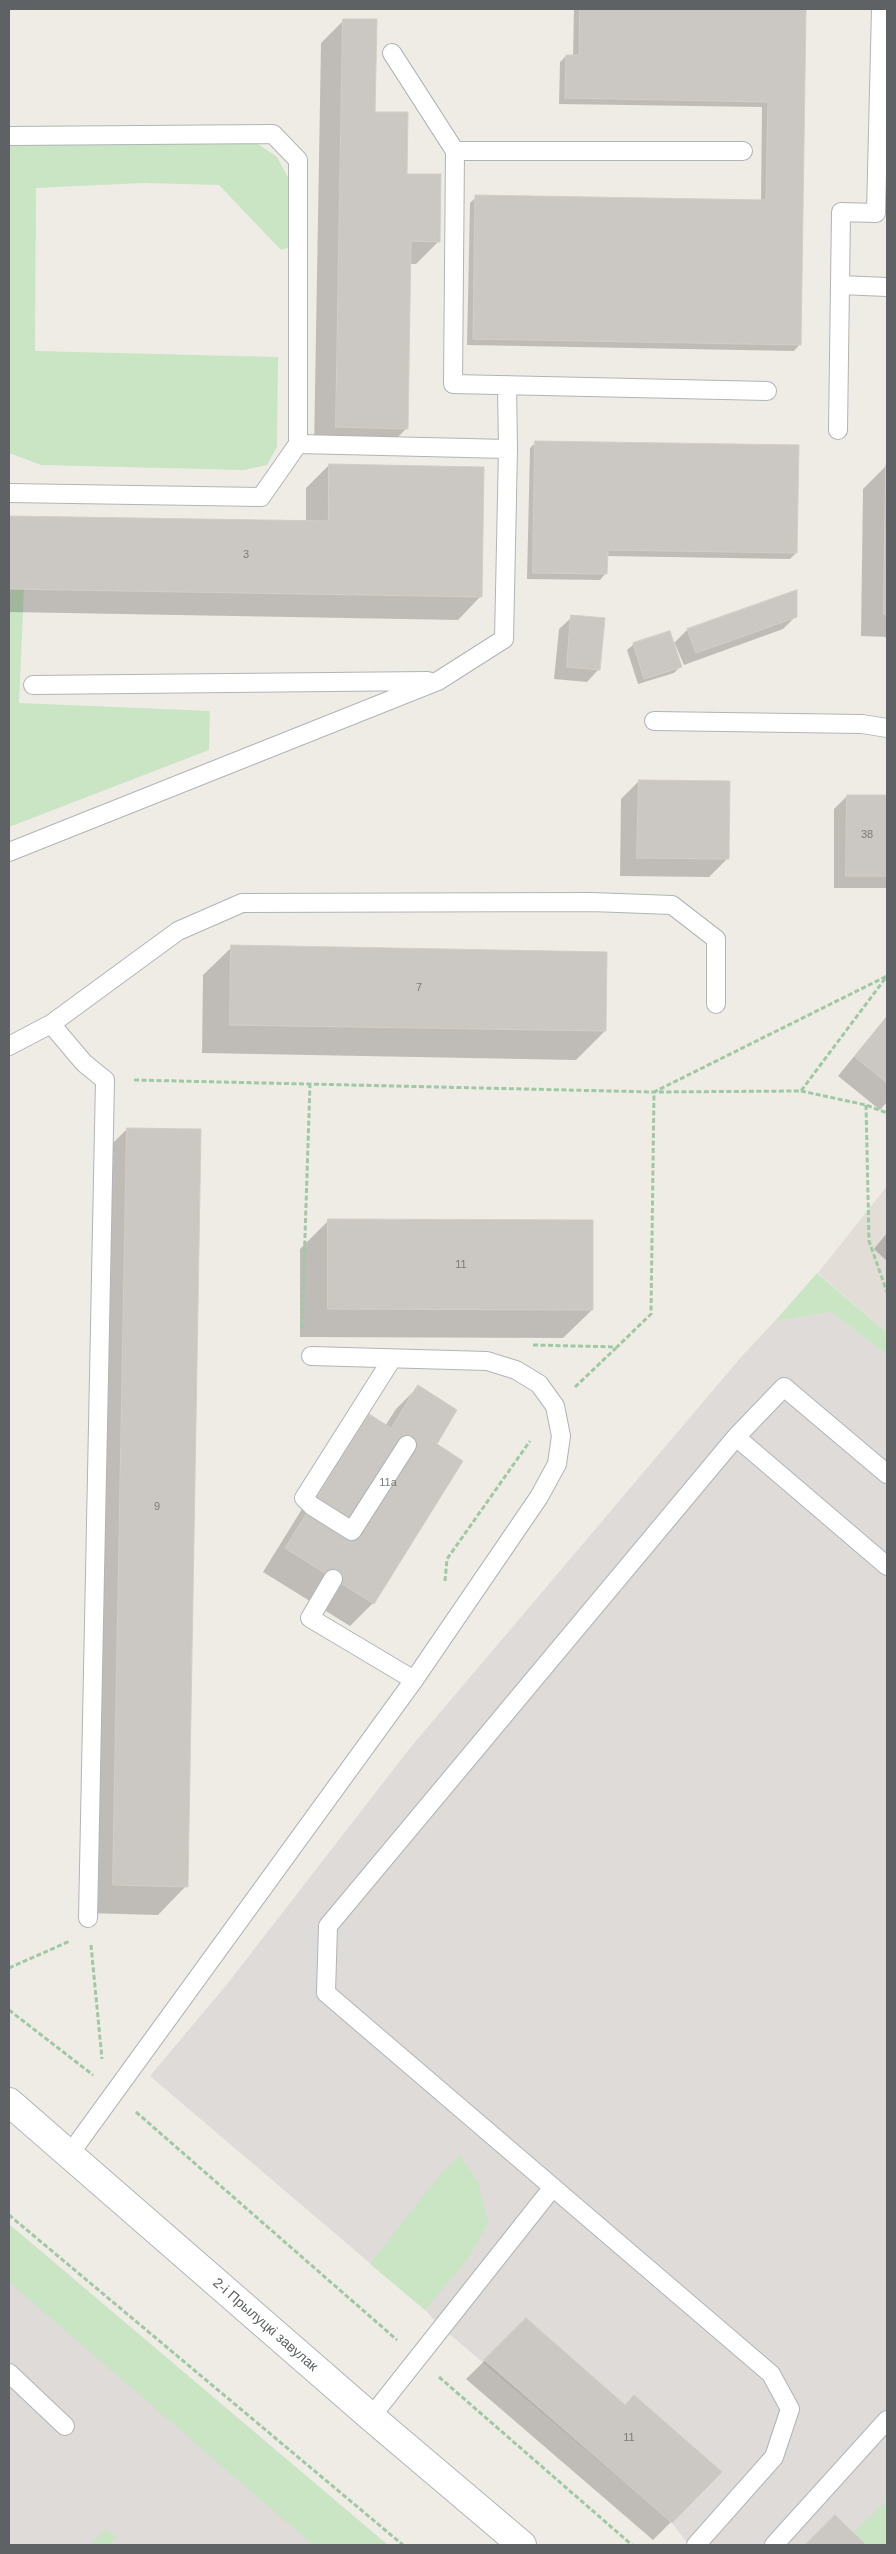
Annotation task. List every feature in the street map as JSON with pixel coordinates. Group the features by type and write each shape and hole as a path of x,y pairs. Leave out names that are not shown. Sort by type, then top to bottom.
{"street":[{"name":"2-і Прылуцкі завулак","path":"9,2102 371,2417 522,2545"}],"lane":[{"path":"838,430 841,212 881,213 881,9"},
{"path":"392,53 456,151 453,384 767,391"},
{"path":"9,136 273,134 298,160 298,444 261,496 9,493"},
{"path":"456,151 743,151"},
{"path":"840,285 887,287"},
{"path":"9,852 438,681 504,639 508,449 507,385"},
{"path":"298,444 508,449"},
{"path":"33,685 438,681"},
{"path":"654,721 862,724 887,728"},
{"path":"9,1046 51,1024 178,931 242,903 591,902 672,905 716,939 716,1004"},
{"path":"51,1024 84,1063 106,1080 89,1925"},
{"path":"69,2155 110,2089 414,1680 540,1497 557,1464 561,1436 555,1406 539,1384 516,1370 486,1361 311,1356"},
{"path":"392,1359 304,1498 312,1506 352,1531 407,1445"},
{"path":"696,2545 774,2457 790,2408 771,2374 326,1993 328,1926 736,1438 784,1387 887,1474"},
{"path":"736,1438 887,1566"},
{"path":"333,1579 310,1618 414,1680"},
{"path":"371,2417 553,2187"},
{"path":"9,2373 65,2426"},
{"path":"774,2545 887,2420"}],"path":[{"path":"800,1091 887,976"},
{"path":"654,1092 887,976"},
{"path":"106,1080 654,1092 800,1091 866,1106 887,1113"},
{"path":"302,1329 310,1084"},
{"path":"445,1586 447,1559 555,1406 652,1314 654,1092"},
{"path":"866,1106 869,1241 887,1292"},
{"path":"528,1345 617,1347"},
{"path":"9,1968 89,1925 110,2089"},
{"path":"9,2010 110,2089 632,2545"},
{"path":"9,2215 403,2545"}],"shaded area":[{"path":"887,1186 887,1333 818,1273"},
{"path":"831,1312 887,1355 887,2545 689,2545 672,2523 150,2076 228,1983 410,1748 742,1356 775,1321"},
{"path":"9,2263 341,2545 9,2545"}],"green space":[{"path":"9,142 255,142 277,157 291,183 291,247 281,250 219,185 143,183 36,188 35,351 278,357 277,447 267,465 244,470 41,465 9,453"},
{"path":"9,589 24,589 19,703 210,711 209,750 9,827"},
{"path":"817,1273 887,1333 887,1355 831,1312 775,1321"},
{"path":"460,2155 479,2185 488,2223 468,2258 425,2310 370,2264 442,2172"},
{"path":"9,2224 388,2545 313,2545 9,2282"},
{"path":"887,2501 887,2545 866,2545 853,2532"},
{"path":"105,2529 117,2537 109,2545 91,2545"}],"building":[{"path":"580,9 806,9 801,345 473,339 475,195 766,200 768,102 565,98 566,55 579,55"},
{"path":"343,19 377,19 375,112 408,112 407,174 441,174 440,242 411,241 408,429 336,427"},
{"path":"535,441 799,445 797,553 608,550 607,574 533,573"},
{"path":"329,464 484,467 482,597 9,589 9,516 328,521"},
{"path":"886,465 887,614 884,614"},
{"path":"797,590 797,617 696,653 687,629"},
{"path":"571,615 605,618 600,670 567,667"},
{"path":"670,631 682,667 644,679 633,643"},
{"path":"639,780 730,781 729,859 637,858"},
{"path":"847,795 887,795 887,876 846,876"},
{"path":"231,945 607,952 606,1031 230,1025"},
{"path":"887,1018 887,1083 855,1057"},
{"path":"127,1128 201,1129 188,1887 113,1885"},
{"path":"328,1219 593,1220 593,1310 328,1309"},
{"path":"418,1385 457,1410 437,1444 463,1461 374,1604 285,1548 369,1414 391,1428"},
{"path":"526,2318 625,2405 634,2395 722,2472 672,2523 484,2360"},
{"path":"835,2515 866,2545 805,2545"}]}
